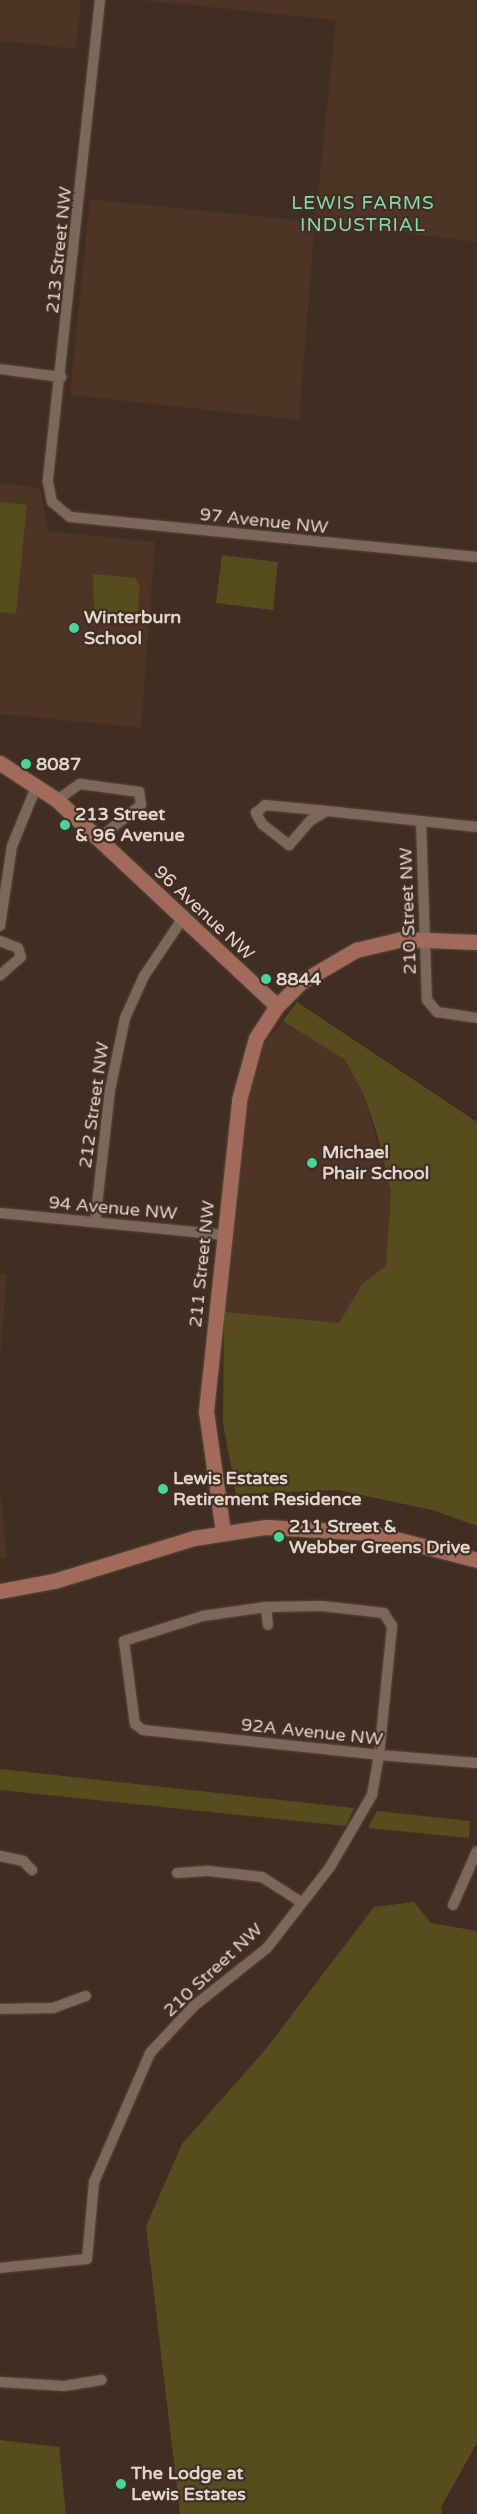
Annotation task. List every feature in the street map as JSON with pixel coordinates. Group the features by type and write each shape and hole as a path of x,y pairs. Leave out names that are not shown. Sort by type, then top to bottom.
{"street":[{"name":"213 Street NW","path":"52,502 48,482 61,377 100,0"},
{"path":"0,370 61,377"},
{"name":"97 Avenue NW","path":"52,502 70,517 477,557"},
{"name":"96 Avenue NW","path":"0,763 37,785 57,800 276,1006"},
{"path":"57,800 80,784 140,792 141,805 98,839"},
{"path":"0,926 12,846 37,785"},
{"path":"327,811 310,821 289,845 262,824 256,812 265,805 327,811 477,827"},
{"name":"210 Street NW","path":"421,821 427,1000 438,1012 477,1018"},
{"name":"212 Street NW","path":"95,1222 110,1090 125,1018 144,976 183,918"},
{"path":"276,1006 317,971 356,950 402,939 477,942"},
{"path":"0,941 18,948 21,956 0,976"},
{"name":"211 Street NW","path":"223,1532 206,1411 223,1235 241,1083 256,1038 276,1006"},
{"name":"94 Avenue NW","path":"0,1213 223,1235"},
{"path":"0,1592 223,1532 284,1526 343,1530 412,1540 477,1560"},
{"path":"266,1607 268,1625"},
{"name":"210 Street NW","path":"0,2268 88,2258 94,2182 150,2053 194,2006 267,1948 356,1829 372,1795 379,1755 392,1626 389,1618 376,1611 266,1607"},
{"name":"92A Avenue NW","path":"266,1607 203,1616 124,1641 122,1648 135,1724 143,1730 477,1764"},
{"path":"453,1905 477,1851"},
{"path":"0,1856 23,1861 32,1870"},
{"path":"177,1873 209,1871 262,1877 301,1902"},
{"path":"0,2009 53,2008 86,1996"},
{"path":"0,2382 64,2386 102,2380"}],"shaded area":[{"path":"0,0 81,0 76,49 0,41"},
{"path":"140,0 477,0 477,242 315,222 336,20"},
{"path":"90,199 315,222 299,420 70,395"},
{"name":"Winterburn School","path":"0,483 40,488 48,531 155,542 141,728 0,714"},
{"path":"0,502 27,505 16,614 0,612"},
{"path":"222,555 278,562 273,610 216,603"},
{"path":"93,574 135,578 140,585 137,623 94,616"},
{"path":"297,1002 477,1122 477,1526 432,1510 338,1490 236,1494 223,1423 224,1312 339,1323 362,1284 386,1266 391,1192 377,1134 363,1093 345,1060 283,1021"},
{"name":"Michael Phair School","path":"283,1021 345,1060 363,1093 391,1192 386,1266 362,1284 339,1323 224,1312 247,1089 263,1045"},
{"path":"0,1274 7,1275 0,1358"},
{"path":"0,1489 7,1557 0,1558"},
{"path":"0,1769 354,1808 346,1826 0,1790"},
{"path":"377,1811 470,1821 469,1838 368,1828"},
{"path":"414,1902 431,1923 477,1931 477,2443 441,2507 442,2514 180,2514 146,2226 182,2144 265,2050 374,1907"},
{"path":"0,2440 59,2447 66,2514 0,2514"}],"place":[{"name":"Winterburn School","path":"74,628"},
{"name":"8087","path":"26,764"},
{"name":"213 Street & 96 Avenue","path":"65,825"},
{"name":"8844","path":"266,979"},
{"name":"Michael Phair School","path":"312,1163"},
{"name":"Lewis Estates Retirement Residence","path":"163,1489"},
{"name":"211 Street & Webber Greens Drive","path":"279,1537"},
{"name":"The Lodge at Lewis Estates","path":"121,2484"}],"district":[{"name":"LEWIS FARMS INDUSTRIAL","path":"363,215"}]}
